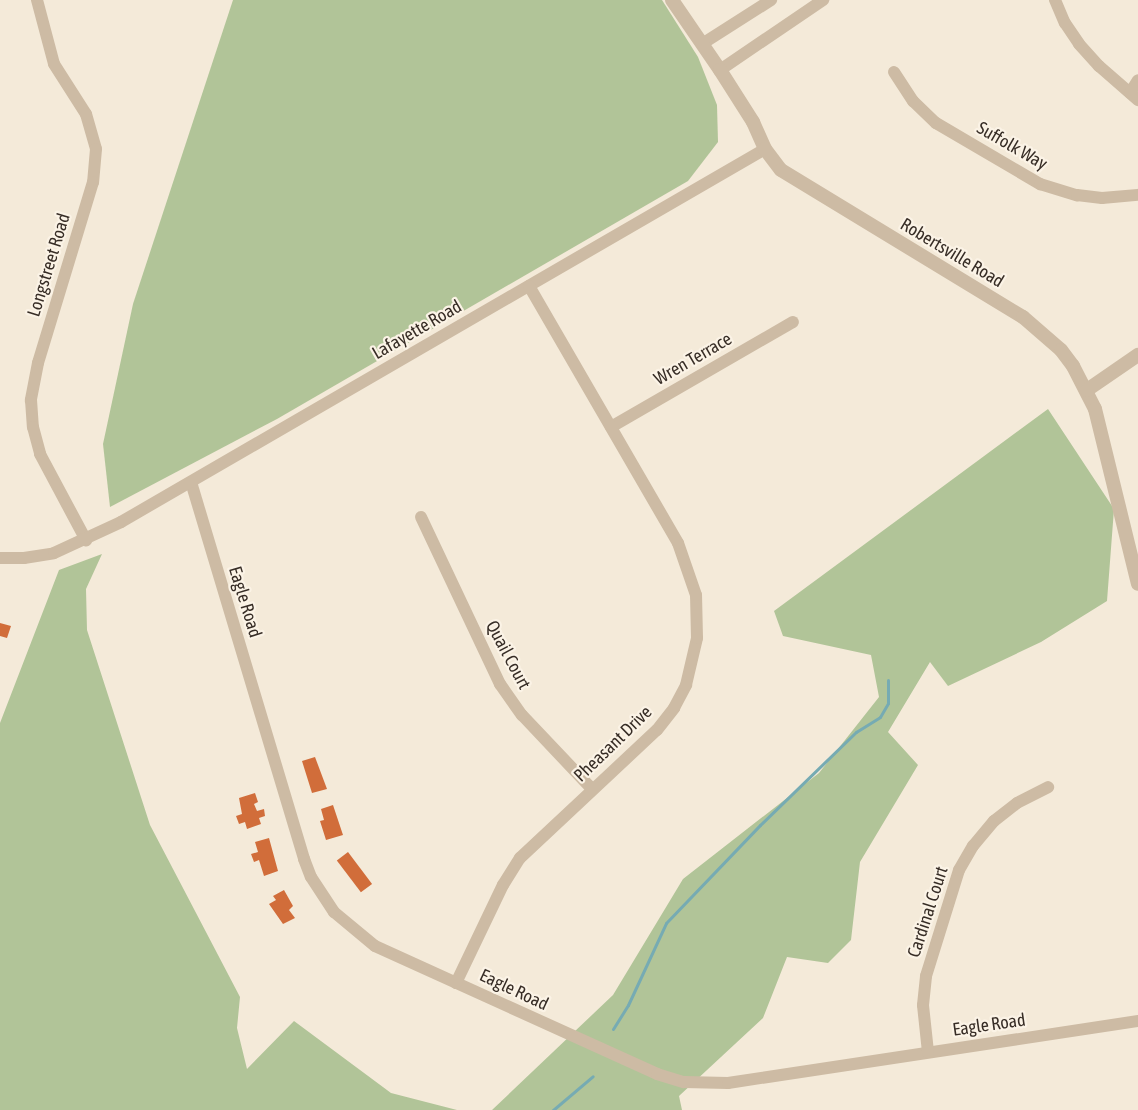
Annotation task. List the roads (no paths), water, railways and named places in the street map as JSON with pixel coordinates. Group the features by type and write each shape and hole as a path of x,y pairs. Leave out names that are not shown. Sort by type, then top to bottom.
{"street":[{"name":"Longstreet Road","path":"37,0 54,64 86,114 96,149 93,182 38,363 31,400 33,427 40,454 86,540"},
{"name":"Robertsville Road","path":"672,0 720,70 753,123 765,149 782,170 809,189 1037,327 1067,358 1087,390 1095,410 1138,584"},
{"path":"702,44 771,0"},
{"path":"1055,0 1078,44 1099,66 1134,96 1138,80"},
{"path":"720,70 819,1"},
{"name":"Suffolk Way","path":"894,72 913,101 936,123 1040,184 1077,195 1102,198 1138,195"},
{"name":"Lafayette Road","path":"0,558 43,556 86,540 765,149"},
{"name":"Pheasant Drive","path":"456,983 511,871 527,850 657,729 674,708 686,685 698,638 696,595 687,563 529,286"},
{"name":"Wren Terrace","path":"611,428 793,322"},
{"path":"1087,390 1138,355"},
{"name":"Eagle Road","path":"190,482 311,877 334,912 361,938 375,946 657,1074 684,1082 728,1083 1138,1021"},
{"name":"Quail Court","path":"421,517 500,684 522,715 592,789"},
{"name":"Cardinal Court","path":"928,1052 923,1005 926,976 959,870 973,846 994,821 1017,803 1048,787"}],"waterway":[{"path":"613,1029 628,1005 666,923 760,825 856,732 880,717 888,703 888,680"},
{"path":"553,1110 593,1076"}]}
